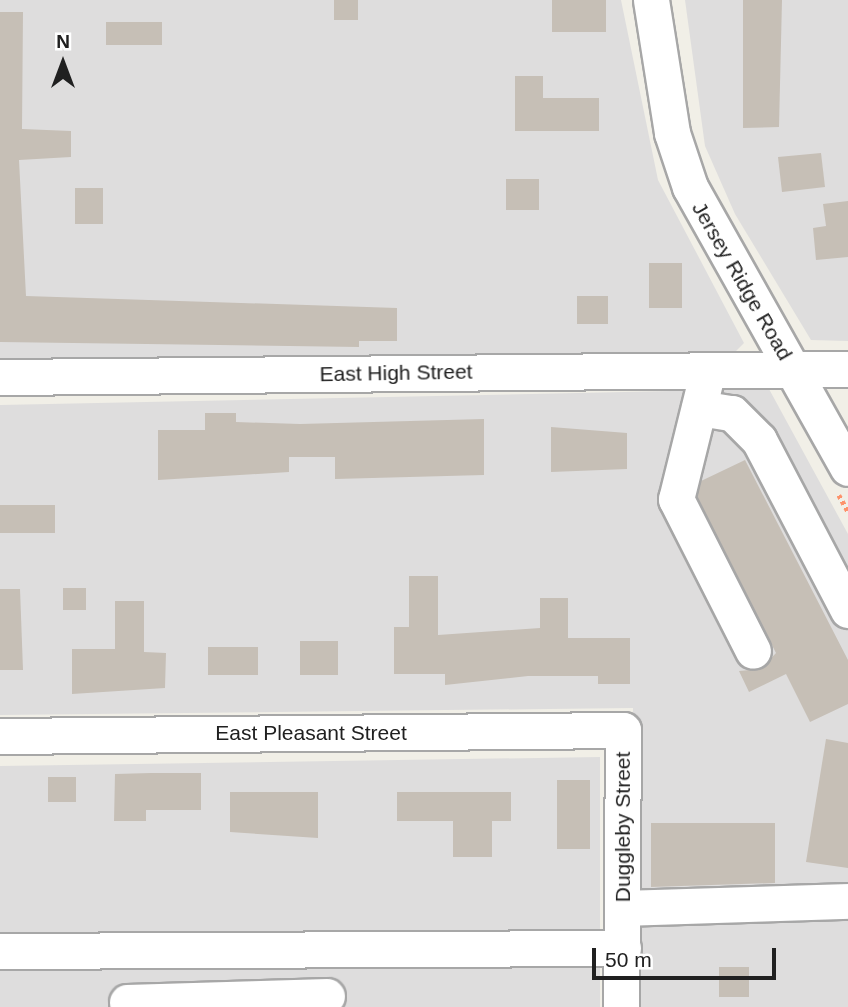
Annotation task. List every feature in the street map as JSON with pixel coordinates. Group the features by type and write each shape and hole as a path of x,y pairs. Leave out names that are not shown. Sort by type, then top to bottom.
{"street":[{"name":"Jersey Ridge Road","path":"651,0 672,133 690,187 848,468"},
{"path":"792,369 848,369"},
{"name":"East High Street","path":"0,377 792,369"},
{"path":"708,370 676,499 753,651"},
{"path":"699,408 732,412 759,440 848,610"},
{"name":"East Pleasant Street","path":"0,736 623,730"},
{"name":"Duggleby Street","path":"621,1007 623,730"},
{"path":"623,908 848,901"},
{"path":"0,951 623,948"},
{"path":"127,1002 227,1003 327,996"}],"shaded area":[{"path":"0,0 621,0 658,180 744,343 734,353 0,365"},
{"path":"685,0 848,0 848,341 811,340 735,214 705,146"},
{"path":"769,389 848,534 848,1007 633,1007 633,708 0,715 0,405"},
{"path":"600,757 600,1007 0,1007 0,766"}],"building":[{"path":"334,0 358,0 358,20 334,20"},
{"path":"552,0 606,0 606,32 552,32"},
{"path":"743,0 782,0 779,127 743,128"},
{"path":"0,12 23,12 22,129 71,131 71,157 19,160 26,296 397,308 397,341 359,341 359,347 0,342"},
{"path":"106,22 162,22 162,45 106,45"},
{"path":"515,76 543,76 543,98 599,98 599,131 515,131"},
{"path":"821,153 825,187 782,192 778,157"},
{"path":"506,179 539,179 539,210 506,210"},
{"path":"75,188 103,188 103,224 75,224"},
{"path":"848,201 848,257 816,260 813,228 826,226 823,204"},
{"path":"649,263 682,263 682,308 649,308"},
{"path":"577,296 608,296 608,324 577,324"},
{"path":"205,413 236,413 236,422 300,424 484,419 484,475 335,479 335,457 289,457 289,472 158,480 158,430 205,430"},
{"path":"551,427 627,433 627,469 551,472"},
{"path":"745,460 848,660 848,704 810,722 786,674 749,692 739,671 761,669 776,653 697,497 701,481"},
{"path":"0,505 55,505 55,533 0,533"},
{"path":"409,576 438,576 438,635 540,628 540,598 568,598 568,638 630,638 630,684 598,684 598,676 528,676 445,685 445,674 394,674 394,627 409,627"},
{"path":"63,588 86,588 86,610 63,610"},
{"path":"0,589 20,589 23,670 0,670"},
{"path":"115,601 144,601 144,652 166,653 165,688 72,694 72,649 115,649"},
{"path":"300,641 338,641 338,675 300,675"},
{"path":"208,647 258,647 258,675 208,675"},
{"path":"826,739 848,743 848,868 806,862"},
{"path":"201,773 201,810 146,810 146,821 114,821 115,774"},
{"path":"48,777 76,777 76,802 48,802"},
{"path":"557,780 590,780 590,849 557,849"},
{"path":"230,792 318,792 318,838 230,832"},
{"path":"397,792 511,792 511,821 492,821 492,857 453,857 453,821 397,821"},
{"path":"651,823 775,823 775,883 651,887"},
{"path":"719,967 749,967 749,997 719,997"}]}
